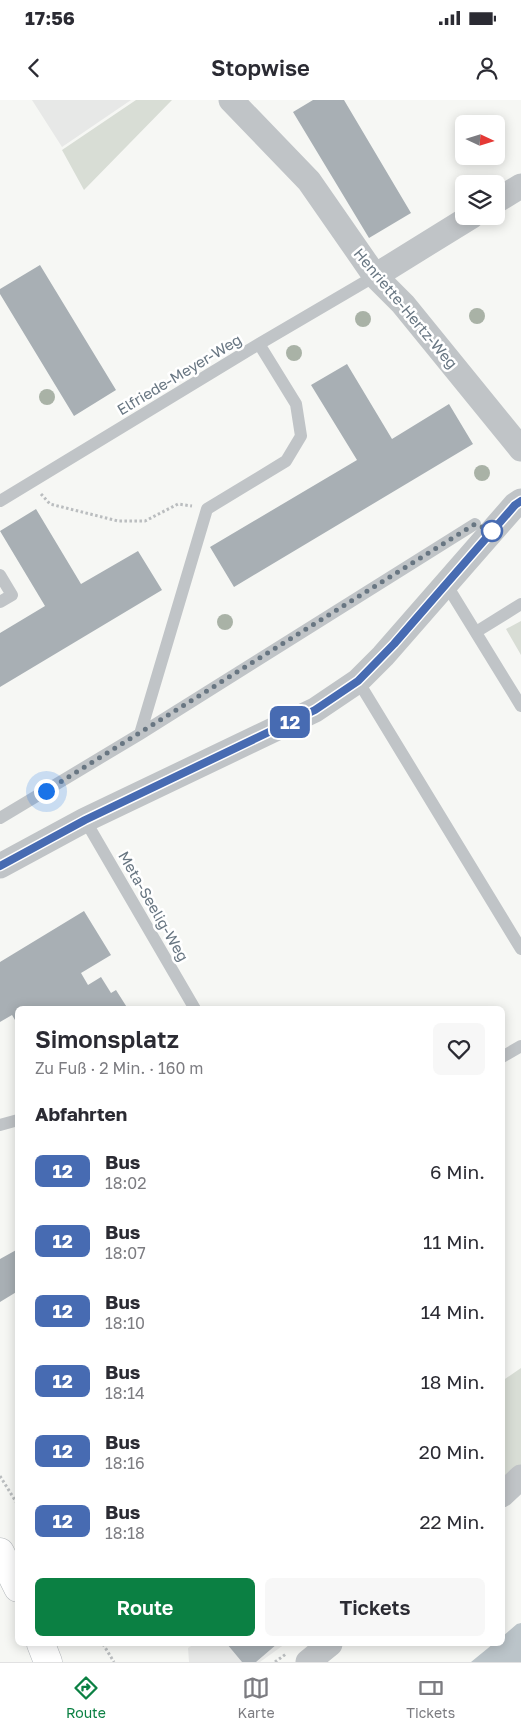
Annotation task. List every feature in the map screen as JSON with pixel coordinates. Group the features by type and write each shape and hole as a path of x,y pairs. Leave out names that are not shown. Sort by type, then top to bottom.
{"main road":[{"path":"0,1552 15,1582"},
{"path":"42,1646 48,1662"}],"street":[{"name":"Henriette-Hertz-Weg","path":"231,100 309,181 375,276 403,304 521,450"},
{"path":"505,196 521,186"},
{"path":"375,276 457,225"},
{"path":"0,866 85,820 315,710 358,681 383,656 515,505 521,501"},
{"path":"505,1492 521,1478"},
{"path":"308,1662 328,1646"}],"lane":[{"name":"Elfriede-Meyer-Weg","path":"0,501 375,276"},
{"path":"140,734 207,509 286,461 301,436 296,404 259,344"},
{"path":"0,818 140,734 475,524"},
{"path":"0,576 12,595 0,602"},
{"path":"446,584 521,706"},
{"path":"476,632 521,604"},
{"path":"358,681 521,948"},
{"name":"Meta-Seelig-Weg","path":"85,820 193,1006"},
{"path":"505,1055 521,1046"},
{"path":"0,1125 15,1121"}],"path":[{"path":"31,482 50,504 118,521 146,521 178,504 207,509"},
{"path":"0,1476 15,1500"},
{"path":"104,1646 114,1662"}],"shaded area":[{"path":"32,100 131,100 62,147"},
{"path":"136,100 172,100 84,190 62,150"},
{"path":"521,621 521,655 506,629"},
{"path":"521,1368 521,1470 505,1484 505,1379"},
{"path":"521,1623 521,1662 471,1662 491,1646 505,1646 505,1634"},
{"path":"191,1646 282,1646 260,1662 189,1662 188,1648"}],"building":[{"path":"313,100 344,100 411,213 369,238 293,112"},
{"path":"40,265 116,390 74,416 0,294 0,289"},
{"path":"347,364 392,439 449,404 473,444 234,587 210,547 357,460 311,385"},
{"path":"36,509 81,584 138,551 162,590 0,687 0,633 45,606 0,531"},
{"path":"84,911 111,955 81,973 88,985 101,977 111,993 116,990 126,1006 15,1006 15,1020 12,1015 0,1022 0,962"},
{"path":"15,1251 15,1293 0,1302 0,1259"},
{"path":"229,1646 275,1646 256,1662 242,1662"}],"bus line":[{"name":"12","path":"0,866 85,820 315,710 358,681 394,644 515,505 521,501"}],"route":[{"path":"46,791 475,524 492,531"}]}
